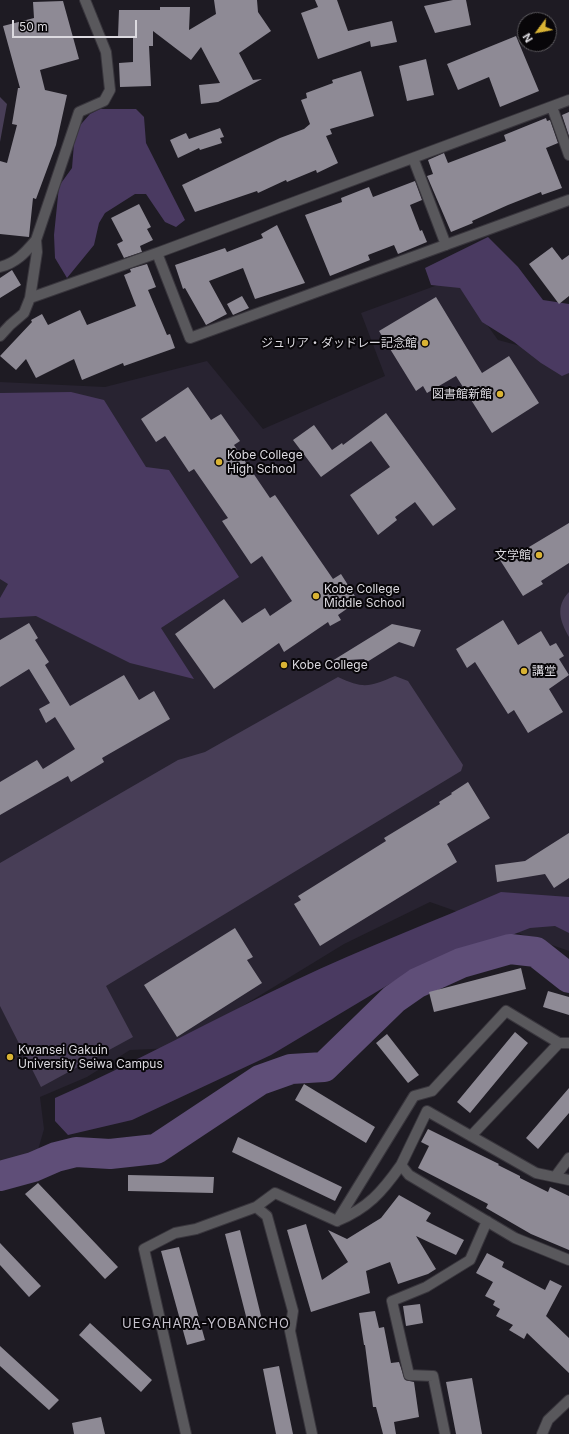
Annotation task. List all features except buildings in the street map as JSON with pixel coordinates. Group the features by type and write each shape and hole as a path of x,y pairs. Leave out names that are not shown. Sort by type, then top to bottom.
{"street":[{"path":"0,267 9,264 24,254 36,240 79,112 104,101 110,90 106,52 85,0"},
{"path":"30,298 157,253 569,100"},
{"path":"552,107 569,155"},
{"path":"413,158 446,245"},
{"path":"157,253 190,338 569,200"},
{"path":"0,336 10,324 24,314 30,298 37,252 36,240"},
{"path":"337,1220 414,1096 432,1091 506,1011 564,1043 471,1136"},
{"path":"186,1434 144,1249 175,1233 196,1229 256,1207 275,1193 337,1220 368,1205 387,1186 401,1165 428,1111 536,1173 569,1180"},
{"path":"554,1177 569,1158"},
{"path":"401,1165 409,1174 515,1238 569,1260"},
{"path":"256,1207 267,1216 293,1311 290,1331 312,1434"},
{"path":"445,1434 433,1376 409,1375 392,1301 426,1287 470,1260 487,1221"},
{"path":"542,1434 548,1420 569,1400"}],"shaded area":[{"path":"0,97 7,104 0,142"},
{"path":"100,109 136,109 144,117 146,143 185,220 176,227 165,222 146,194 135,194 105,213 99,223 94,245 67,278 55,258 54,235 59,186 72,168 75,131 90,114"},
{"path":"488,237 518,267 543,300 569,304 569,373 562,376 541,363 514,342 482,322 460,288 431,285 425,268"},
{"name":"Kobe College","path":"454,279 498,340 569,359 569,951 430,902 344,944 174,1048 130,1050 87,1077 40,1097 44,1129 36,1157 0,1168 0,382 105,387 207,361 263,429 385,376 361,313"},
{"path":"71,392 104,400 146,467 169,470 239,577 161,628 194,679 130,663 36,616 0,618 0,598 8,584 0,579 0,393"},
{"path":"569,592 569,637 561,620 560,609"},
{"path":"395,676 408,681 463,765 461,771 106,986 133,1037 41,1087 0,1006 0,863 178,760 205,752 338,677 361,685 366,685"},
{"path":"501,892 569,897 569,933 555,926 530,928 398,979 271,1055 132,1120 68,1135 55,1121 55,1098 116,1070 321,968"}],"waterway":[{"path":"0,1176 33,1167 56,1157 76,1152 110,1154 156,1149 260,1080 291,1069 324,1067 394,999 417,983 461,963 510,949 536,952 569,978"}],"place":[{"name":"ジュリア・ダッドレー記念館","path":"425,343"},
{"name":"図書館新館","path":"500,394"},
{"name":"Kobe College High School","path":"219,462"},
{"name":"文学館","path":"539,555"},
{"name":"Kobe College Middle School","path":"316,596"},
{"name":"Kobe College","path":"284,665"},
{"name":"講堂","path":"524,671"},
{"name":"Kwansei Gakuin University Seiwa Campus","path":"10,1057"}],"district":[{"name":"UEGAHARA-YOBANCHO","path":"206,1324"}]}
